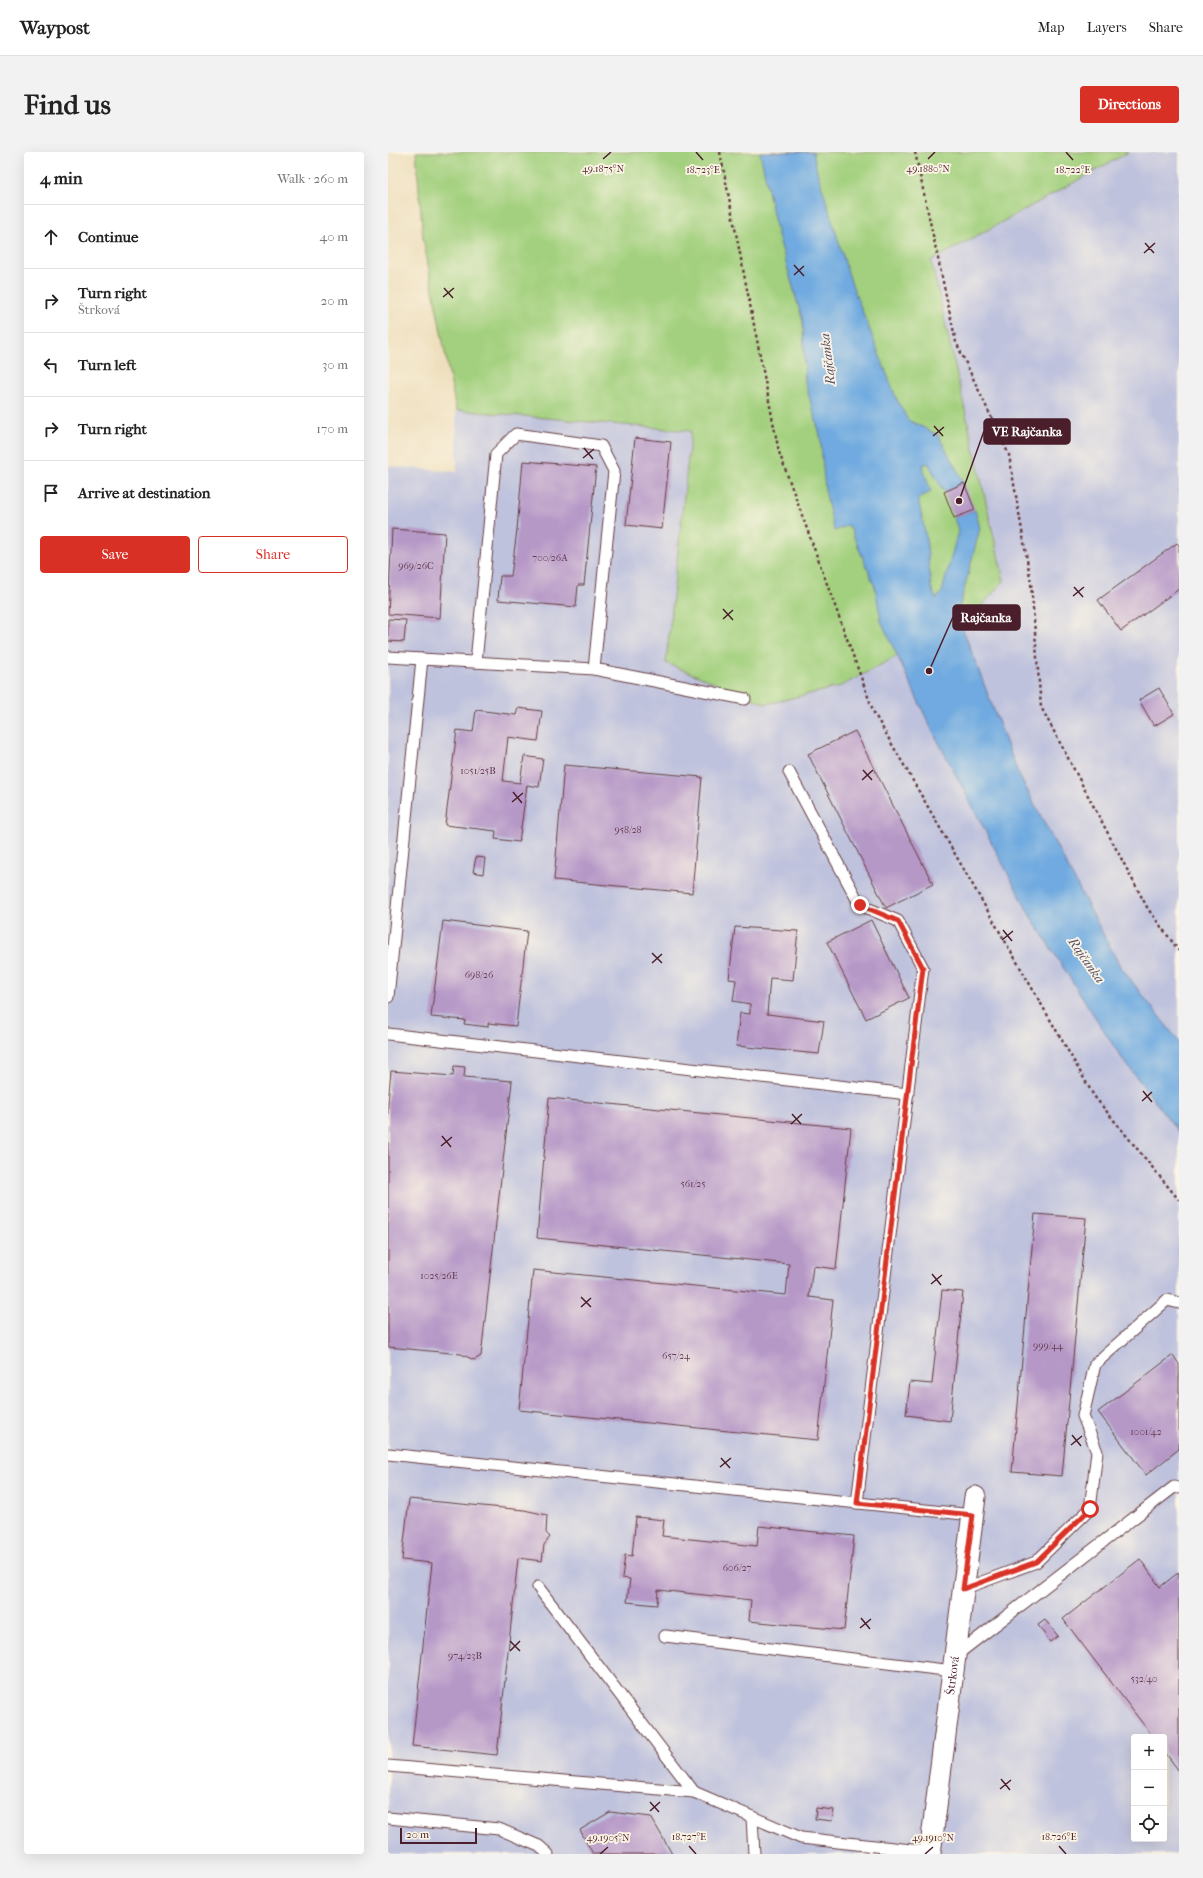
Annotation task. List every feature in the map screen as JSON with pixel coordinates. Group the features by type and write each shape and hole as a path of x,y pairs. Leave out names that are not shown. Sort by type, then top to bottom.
{"street":[{"name":"Štrková","path":"930,1853 974,1506"}],"lane":[{"path":"476,662 496,454 516,434 601,446 614,470 594,669"},
{"path":"388,657 594,669 745,699"},
{"path":"388,997 422,660"},
{"path":"789,772 860,905 898,921 923,968 857,1503"},
{"path":"388,1034 908,1094"},
{"path":"963,1589 1036,1562 1090,1509 1097,1452 1083,1416 1095,1364 1167,1300 1179,1303"},
{"path":"388,1454 857,1503 974,1506"},
{"path":"665,1636 954,1663 1174,1487 1179,1488"},
{"path":"538,1587 694,1792"},
{"path":"388,1766 694,1792 801,1838 930,1853"},
{"path":"752,1817 754,1854"},
{"path":"388,1818 499,1829 539,1846 548,1854"}],"path":[{"path":"720,152 780,452 874,713 1094,1096 1179,1200"},
{"path":"915,152 956,342 1009,455 1031,583 1041,707 1148,909 1179,951"}],"shaded area":[{"path":"1129,152 1179,152 1179,1854 388,1854 388,466 457,472 456,410 691,430 666,663 1004,581 931,261"}],"green space":[{"path":"416,152 1129,152 931,261 1004,581 971,617 839,687 766,704 666,663 691,431 456,410 423,238"}],"water":[{"path":"760,152 813,152 817,171 851,282 897,400 908,420 938,435 964,483 944,492 928,463 922,465 931,492 918,498 926,537 931,587 936,599 942,592 958,531 954,518 975,510 980,528 959,609 959,619 1018,773 1120,966 1179,1042 1179,1133 1119,1054 1032,919 930,726 881,621 875,587 849,525 834,531 825,490 820,435 805,382 803,322 776,228"}],"building":[{"path":"635,438 671,442 662,529 626,525"},
{"path":"523,461 596,467 584,585 578,585 576,607 498,600 500,576 511,576"},
{"path":"964,483 975,510 954,518 944,492"},
{"path":"392,529 445,533 440,618 388,614"},
{"path":"1177,543 1179,545 1179,589 1121,631 1098,600"},
{"path":"388,619 406,620 404,642 388,641"},
{"path":"1159,688 1174,714 1154,726 1139,700"},
{"path":"518,708 542,711 538,741 508,737 503,781 520,783 524,756 543,759 539,787 527,785 519,842 495,839 496,831 445,825 457,730 473,732 476,710 516,715"},
{"path":"855,731 933,884 886,908 808,754"},
{"path":"564,765 702,777 692,893 554,880"},
{"path":"476,857 485,858 483,874 473,872"},
{"path":"871,920 909,998 866,1019 827,942"},
{"path":"443,921 527,931 516,1026 488,1023 488,1027 464,1024 465,1020 431,1017"},
{"path":"735,927 798,931 793,980 770,978 767,1014 824,1021 819,1054 736,1046 740,1013 750,1014 750,1004 733,1001 736,980 729,979"},
{"path":"454,1066 465,1067 464,1077 512,1081 481,1356 474,1360 461,1354 388,1347 388,1103 391,1071 453,1076"},
{"path":"549,1098 851,1128 836,1269 813,1266 809,1297 833,1300 818,1440 519,1410 533,1270 786,1295 789,1264 537,1238"},
{"path":"1035,1214 1086,1218 1062,1476 1012,1472"},
{"path":"942,1290 963,1292 950,1421 906,1415 910,1382 932,1384"},
{"path":"1173,1355 1179,1364 1179,1449 1146,1475 1098,1412"},
{"path":"409,1499 524,1510 547,1515 546,1533 550,1537 544,1545 542,1561 518,1558 497,1755 412,1746 432,1563 402,1560"},
{"path":"636,1517 664,1520 662,1536 757,1546 759,1526 854,1536 844,1630 749,1621 751,1600 658,1590 657,1605 627,1602 630,1579 622,1578 625,1555 632,1556"},
{"path":"1140,1559 1160,1587 1179,1572 1179,1771 1167,1755 1167,1734 1151,1734 1063,1619"},
{"path":"1045,1620 1058,1636 1050,1642 1038,1625"},
{"path":"816,1808 834,1810 832,1821 815,1819"},
{"path":"610,1812 651,1817 672,1854 593,1854 580,1830"}],"place":[{"name":"VE Rajčanka","path":"959,501"},
{"name":"Rajčanka","path":"929,671"}],"route":[{"path":"860,905 898,921 923,968 857,1503 973,1515 963,1589 1036,1562 1090,1509"}]}
